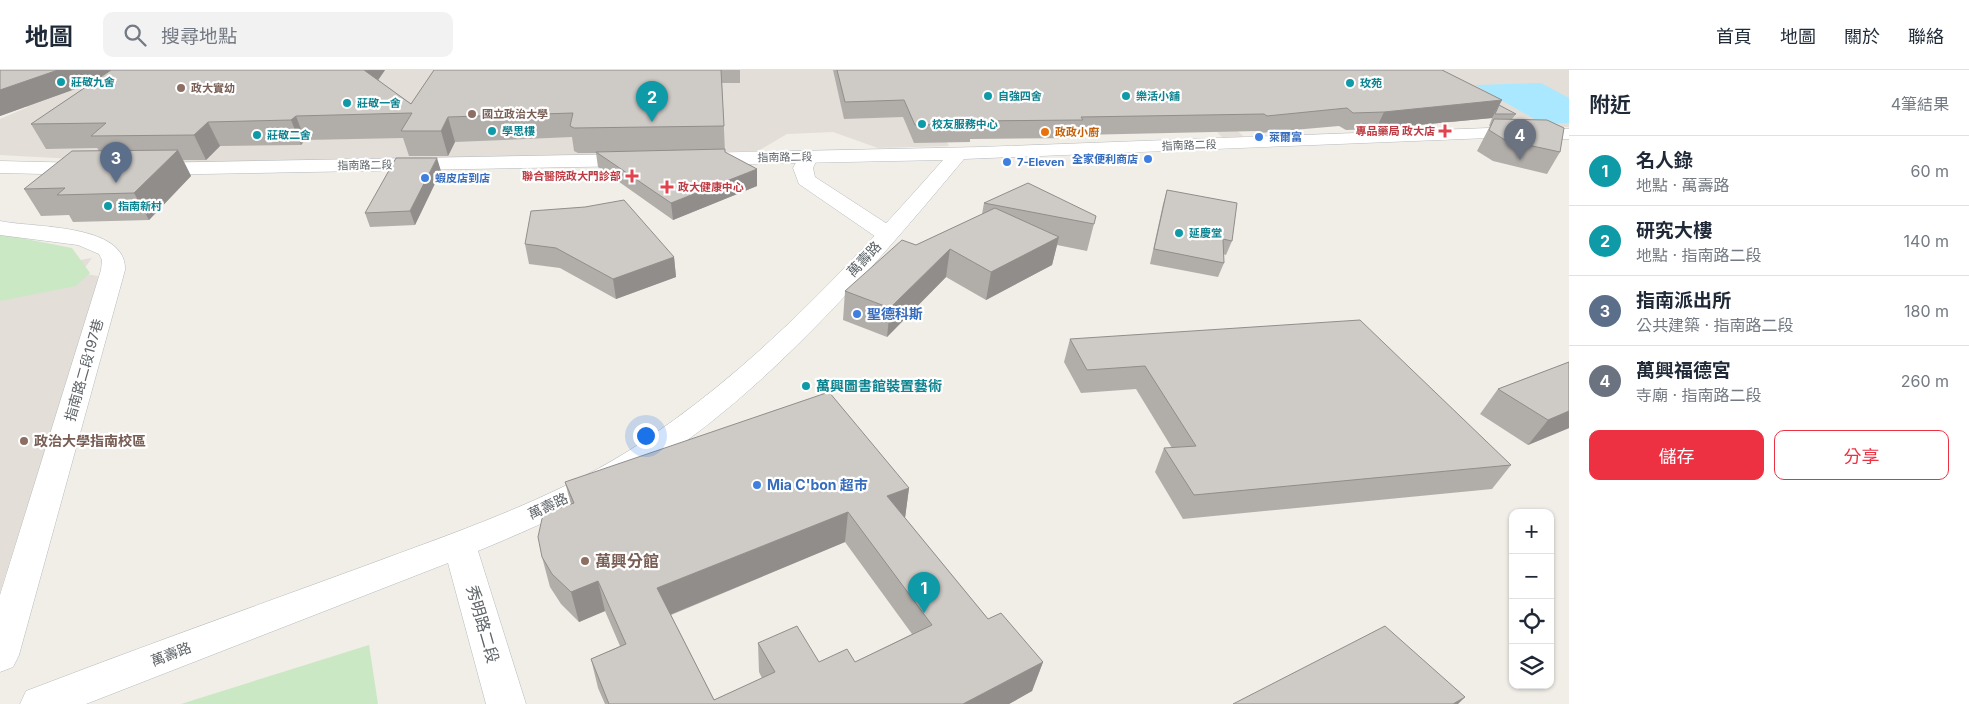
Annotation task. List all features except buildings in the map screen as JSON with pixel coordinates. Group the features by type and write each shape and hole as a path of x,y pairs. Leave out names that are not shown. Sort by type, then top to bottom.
{"street":[{"name":"指南路二段","path":"676,159 958,154 1489,133 1569,134"},
{"name":"萬壽路","path":"40,704 459,544 553,504 631,463 674,435 719,399 804,323 958,154"},
{"path":"808,157 803,168 806,180 887,234"},
{"name":"指南路二段","path":"133,169 648,160"},
{"path":"0,167 104,169"},
{"name":"指南路二段197巷","path":"0,228 18,232 82,238 103,246 109,250 114,259 113,270 0,656"},
{"name":"秀明路二段","path":"459,544 506,704"}],"shaded area":[{"name":"國立政治大學","path":"0,70 1569,70 1569,127 1513,129 1444,91 1202,96 1244,137 1223,138 1195,110 930,107 949,146 878,148 833,132 787,134 758,151 345,161 150,163 0,155 0,119 28,107 0,102"},
{"name":"政治大學指南校區","path":"92,258 81,273 98,276 96,290 0,592 0,261 37,267"}],"green space":[{"path":"0,234 72,248 90,273 76,286 0,301"},
{"path":"369,645 378,704 181,704"}],"water":[{"path":"1541,83 1569,98 1569,123 1543,124 1475,85"}],"place":[{"name":"莊敬九舍","path":"61,82"},
{"name":"玫苑","path":"1350,83"},
{"name":"政大實幼","path":"181,88"},
{"name":"自強四舍","path":"988,96"},
{"name":"樂活小舖","path":"1126,96"},
{"name":"莊敬一舍","path":"347,103"},
{"name":"國立政治大學","path":"472,114"},
{"name":"研究大樓","path":"652,122"},
{"name":"校友服務中心","path":"922,124"},
{"name":"學思樓","path":"492,131"},
{"name":"專品藥局 政大店","path":"1445,131"},
{"name":"政政小廚","path":"1045,132"},
{"name":"莊敬二舍","path":"257,135"},
{"name":"萊爾富","path":"1259,137"},
{"name":"全家便利商店","path":"1148,159"},
{"name":"萬興福德宮","path":"1520,160"},
{"name":"7-Eleven","path":"1007,162"},
{"name":"聯合醫院政大門診部","path":"632,176"},
{"name":"蝦皮店到店","path":"425,178"},
{"name":"指南派出所","path":"116,183"},
{"name":"政大健康中心","path":"667,187"},
{"name":"指南新村","path":"108,206"},
{"name":"延慶堂","path":"1179,233"},
{"name":"聖德科斯","path":"857,314"},
{"name":"萬興圖書館裝置藝術","path":"806,386"},
{"name":"政治大學指南校區","path":"24,441"},
{"name":"Mia C'bon 超市","path":"757,485"},
{"name":"萬興分館","path":"585,561"},
{"name":"名人錄","path":"924,613"}]}
